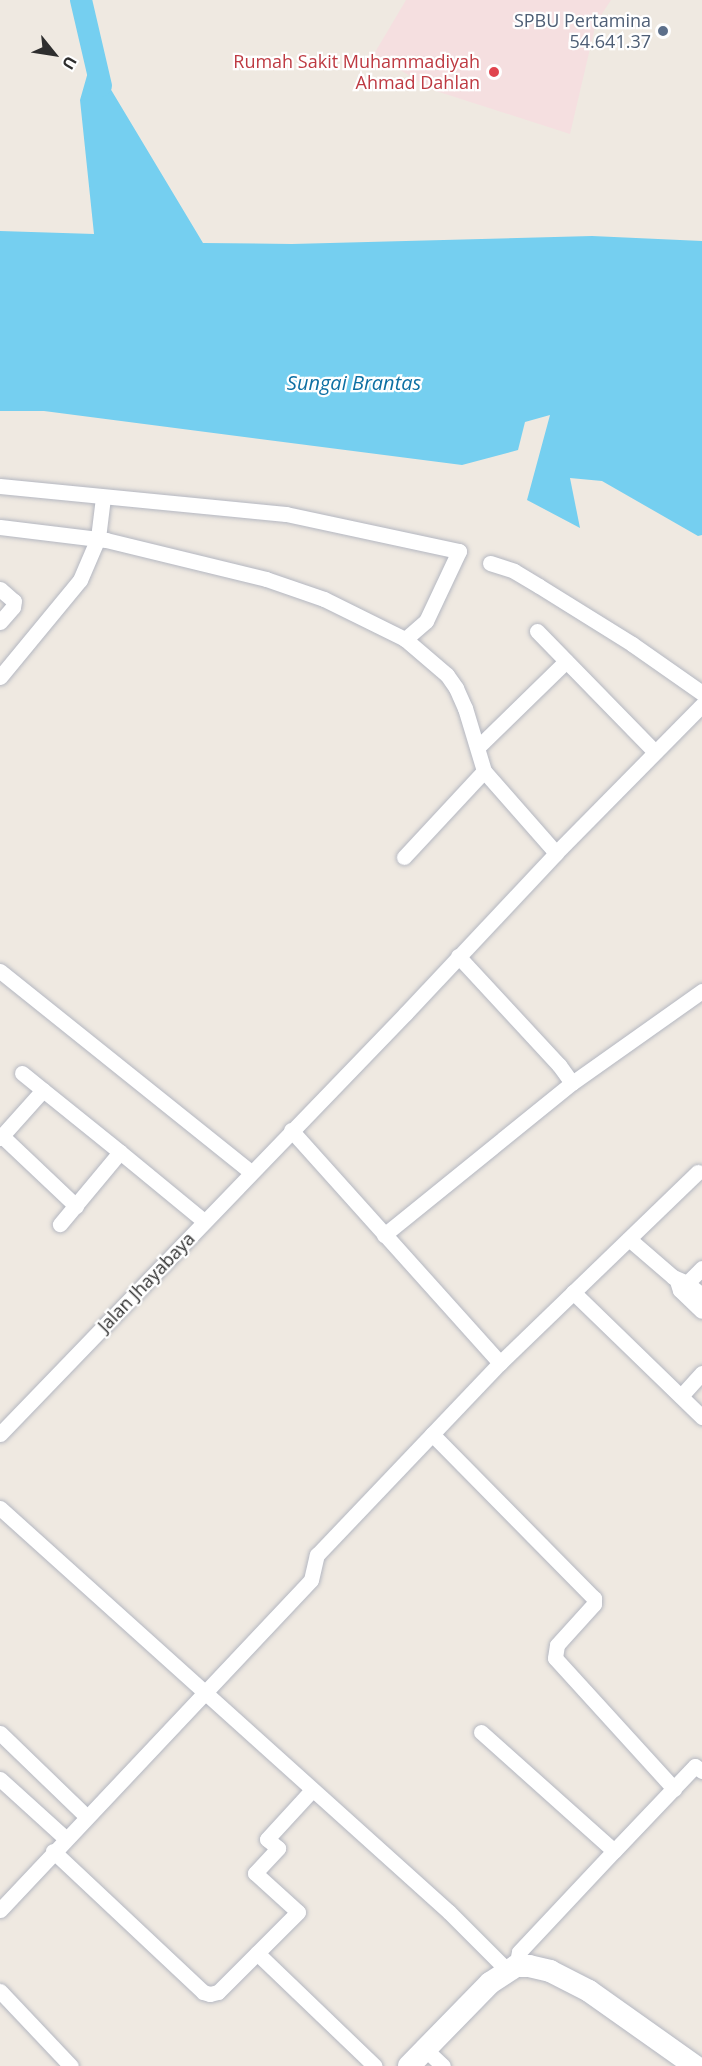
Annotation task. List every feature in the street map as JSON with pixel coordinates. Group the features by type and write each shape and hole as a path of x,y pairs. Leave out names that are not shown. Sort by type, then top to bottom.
{"main road":[{"path":"409,2066 490,1983 512,1968 529,1966 549,1971 589,1991 695,2066"}],"street":[{"path":"0,486 286,514 459,551 426,621 405,639"},
{"path":"0,677 80,580 98,538 103,497"},
{"path":"0,526 98,538 276,583 324,599 405,639 447,675 456,688 478,747 484,771 556,852"},
{"path":"490,563 514,571 539,586 632,644 702,693"},
{"path":"0,590 14,601 13,607 0,622"},
{"path":"537,632 655,752"},
{"path":"478,747 566,661"},
{"name":"Jalan Jhayabaya","path":"0,1434 556,852 702,705"},
{"path":"404,857 484,771"},
{"path":"458,956 559,1065 572,1083"},
{"path":"0,971 251,1172"},
{"path":"384,1235 572,1083 702,991"},
{"path":"22,1073 204,1221"},
{"path":"43,1090 1,1137 76,1206"},
{"path":"291,1130 500,1363"},
{"path":"60,1224 120,1152"},
{"path":"0,1910 65,1838 310,1580 315,1557 500,1363 700,1173"},
{"path":"631,1241 681,1284 702,1311"},
{"path":"681,1284 702,1268"},
{"path":"681,1284 702,1295"},
{"path":"573,1293 702,1417"},
{"path":"681,1396 702,1373"},
{"path":"432,1434 594,1598 594,1604 556,1645 555,1658 674,1789"},
{"path":"0,1508 512,1968 519,1952 674,1789 700,1765"},
{"path":"481,1732 614,1851"},
{"path":"0,1733 86,1816"},
{"path":"0,1779 65,1838"},
{"path":"53,1851 203,1992 218,1992 298,1912 255,1873 278,1848 267,1839 312,1790"},
{"path":"256,1953 375,2066"},
{"path":"0,1991 71,2066"},
{"path":"426,2050 443,2066"}],"shaded area":[{"name":"Rumah Sakit Muhammadiyah Ahmad Dahlan","path":"406,0 611,0 596,23 570,134 433,90 374,54"}],"water":[{"name":"Sungai Brantas","path":"92,58 203,243 292,244 592,236 702,241 702,535 698,536 602,481 570,478 580,528 527,500 550,415 525,422 518,450 462,465 44,411 0,411 0,231 94,234 80,100"}],"waterway":[{"path":"81,0 101,86"}],"place":[{"name":"SPBU Pertamina 54.641.37","path":"663,31"},
{"name":"Rumah Sakit Muhammadiyah Ahmad Dahlan","path":"494,72"}]}
